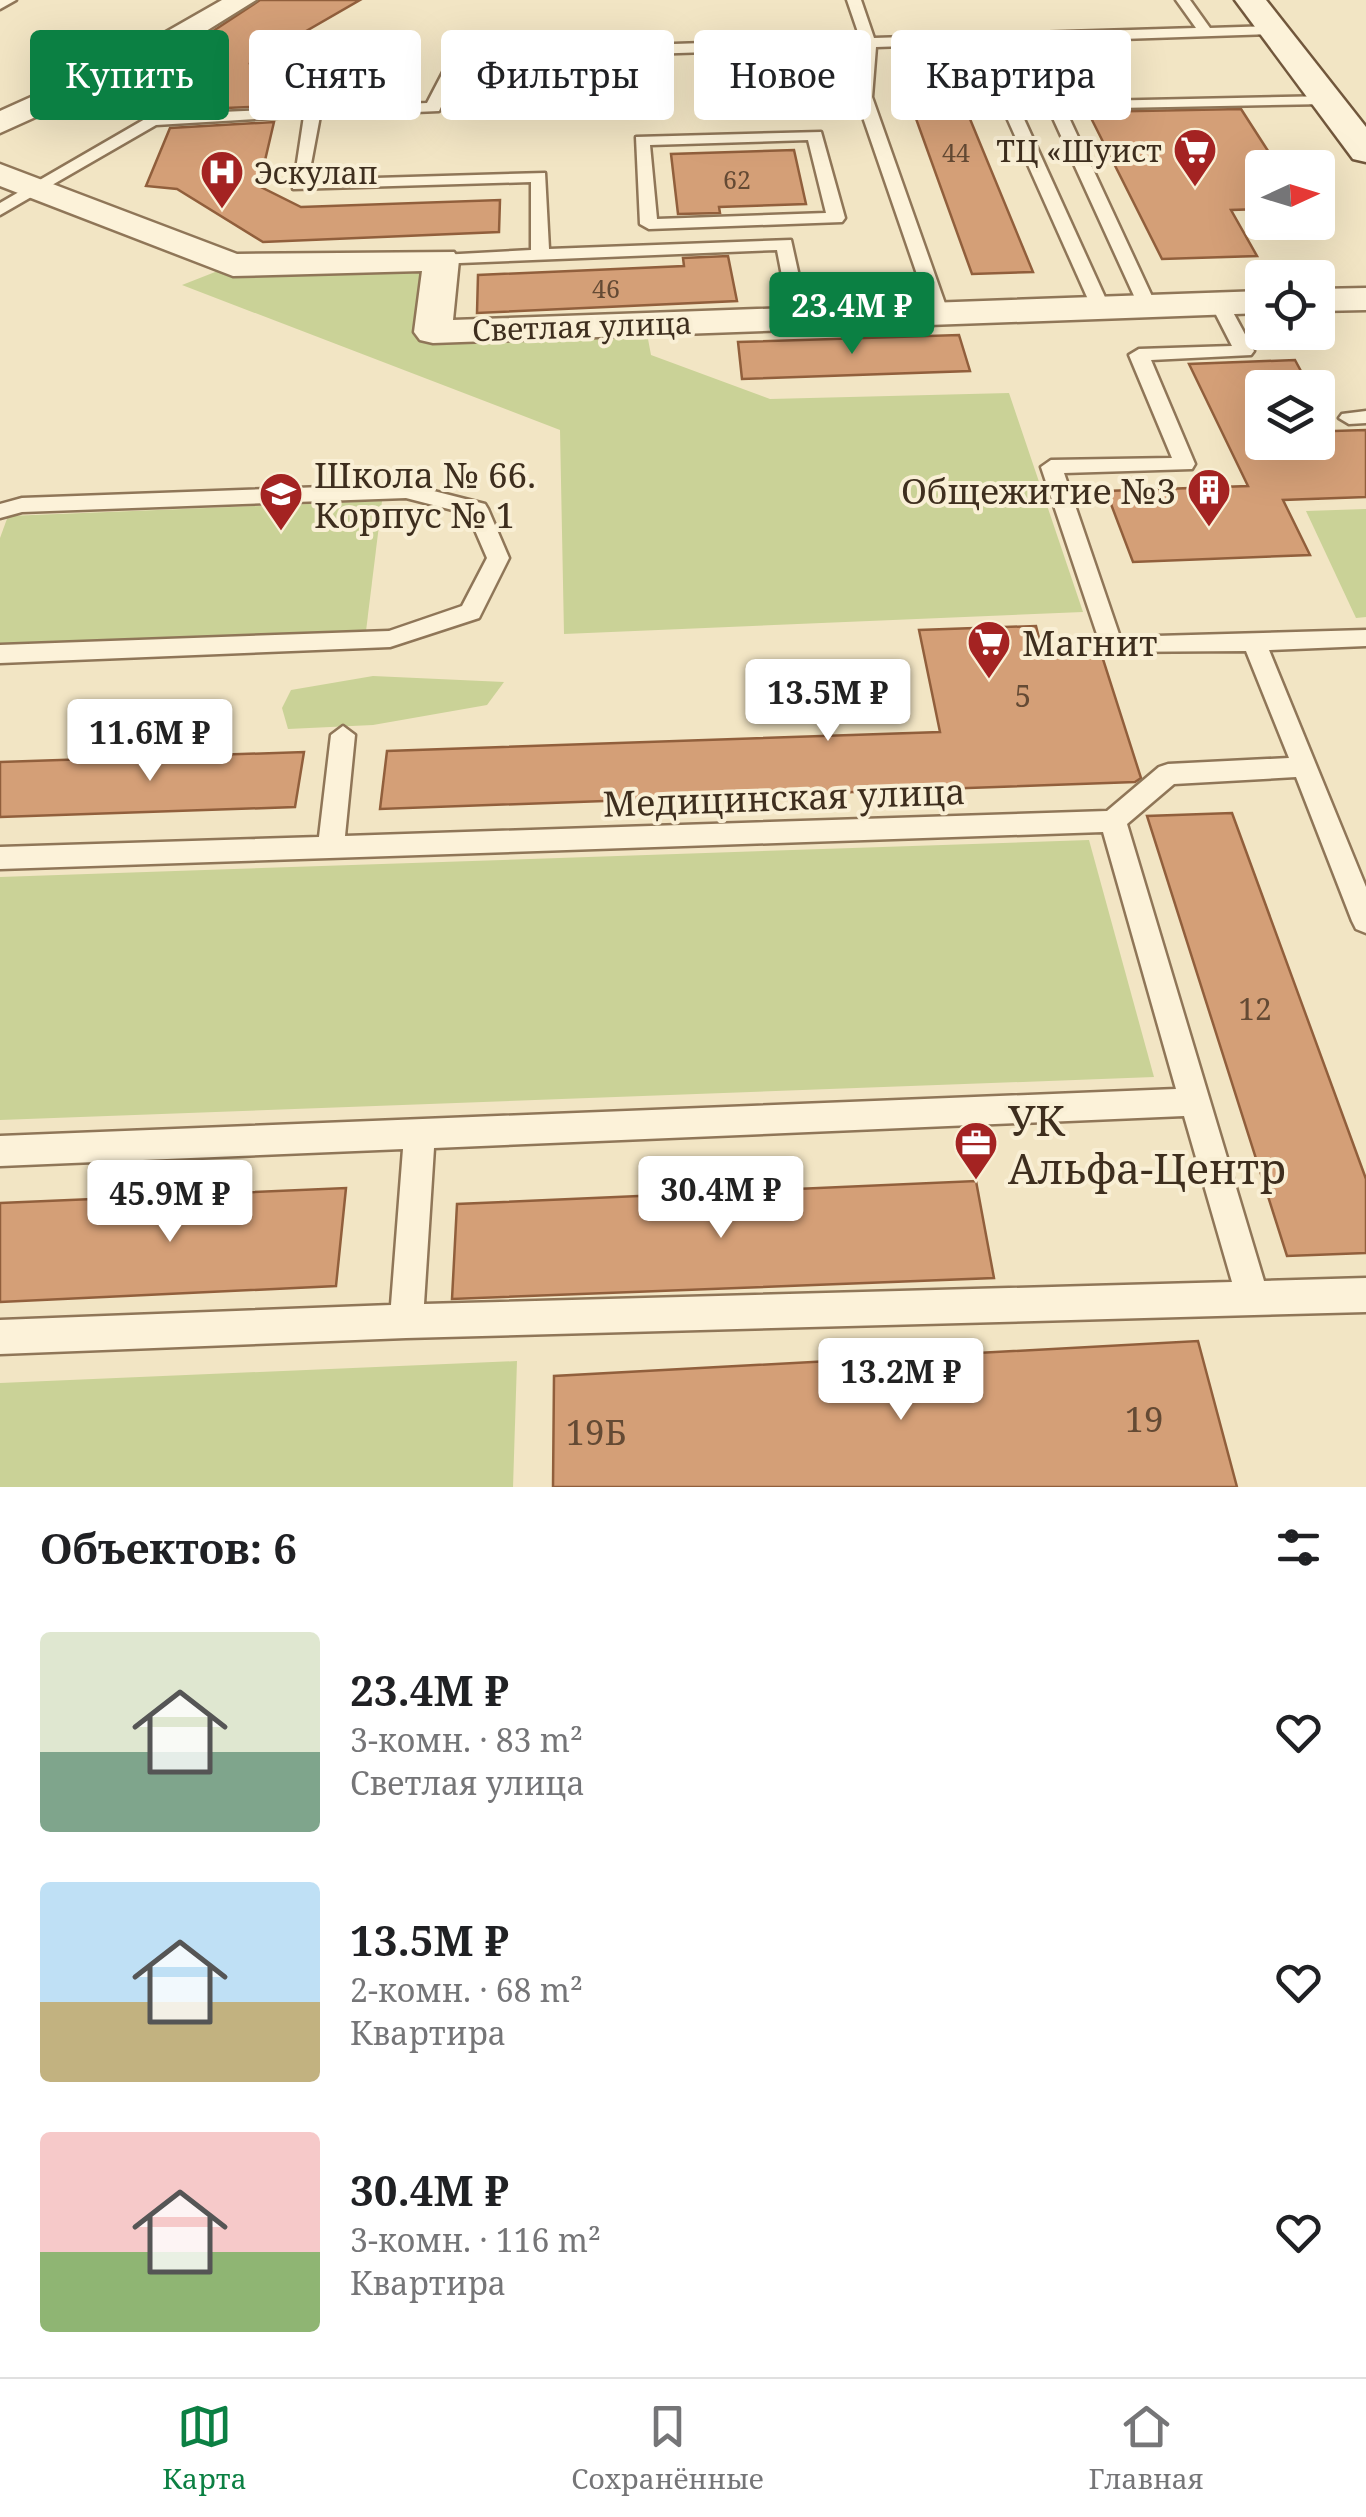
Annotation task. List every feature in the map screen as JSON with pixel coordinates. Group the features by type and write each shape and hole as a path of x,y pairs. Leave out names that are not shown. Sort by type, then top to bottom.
{"main road":[{"path":"1250,0 1366,151"}],"street":[{"path":"0,123 142,58 242,0"},
{"path":"0,174 233,266 442,260"},
{"name":"Светлая улица","path":"442,260 432,332 1245,302"},
{"path":"1335,300 1366,299"}],"lane":[{"path":"854,0 865,30"},
{"path":"1184,0 1206,32"},
{"path":"871,44 1274,30"},
{"path":"421,108 433,108 441,92"},
{"path":"1147,305 1055,106 1326,99"},
{"path":"0,210 152,120 249,115"},
{"path":"871,117 939,312"},
{"path":"310,120 298,185 539,177 540,255"},
{"path":"1015,120 1100,306"},
{"path":"816,135 836,218 781,220 649,224 642,140 816,135"},
{"path":"781,220 799,317"},
{"path":"442,260 786,244"},
{"path":"1219,303 1244,351 1138,355 1185,464 1052,467 1111,646 1366,638"},
{"path":"0,511 22,505 406,492 477,509 498,558 472,612 390,639 0,654"},
{"path":"1254,642 1366,920"},
{"path":"331,847 344,735"},
{"path":"1253,1299 1113,821 1168,774 1305,768"},
{"name":"Медицинская улица","path":"0,858 1113,821"},
{"path":"0,1150 1194,1102"},
{"path":"406,1321 420,1134"},
{"path":"0,1337 406,1321 1366,1295"}],"green space":[{"path":"441,260 433,331 645,323 651,355 770,399 1009,393 1083,612 564,634 560,430 182,285 233,265"},
{"path":"382,501 366,631 0,647 0,538 8,516"},
{"path":"1366,509 1366,617 1356,618 1306,511"},
{"path":"373,676 504,682 487,705 373,725 288,729 282,708 291,690"},
{"path":"1089,840 1154,1077 0,1120 0,877"},
{"path":"517,1361 513,1487 0,1487 0,1383"}],"building":[{"path":"260,0 360,0 308,30 249,30 249,107 229,108 229,30 215,30"},
{"name":"ТЦ «Шуист","path":"1241,109 1267,150 1245,150 1245,210 1231,210 1257,256 1162,259 1092,120 1131,120 1131,111"},
{"path":"916,120 970,120 1033,272 972,274"},
{"path":"274,122 259,186 301,207 500,200 499,232 263,242 177,189 146,186 170,128"},
{"path":"794,150 806,204 719,207 720,213 678,214 671,154"},
{"path":"728,256 737,301 477,313 478,275 684,266 683,258"},
{"path":"959,335 970,371 742,379 738,342"},
{"path":"1295,360 1300,370 1245,370 1245,460 1335,460 1335,431 1366,430 1366,497 1283,500 1310,555 1133,562 1106,491 1248,486 1189,364"},
{"path":"1036,626 1044,658 1102,656 1141,778 1135,782 380,809 387,751 940,732 919,630"},
{"path":"304,752 295,807 0,817 0,762"},
{"path":"1232,813 1366,1179 1366,1253 1287,1256 1147,816"},
{"path":"976,1181 994,1278 452,1299 457,1204"},
{"path":"346,1188 336,1286 0,1302 0,1203"},
{"path":"1198,1341 1237,1487 553,1487 554,1376"}],"place":[{"name":"ТЦ «Шуист","path":"1195,188"},
{"name":"Эскулап","path":"222,210"},
{"name":"Общежитие №3","path":"1209,528"},
{"name":"Школа № 66. Корпус № 1","path":"281,532"},
{"name":"Магнит","path":"989,680"},
{"name":"УК Альфа-Центр","path":"976,1181"}]}
